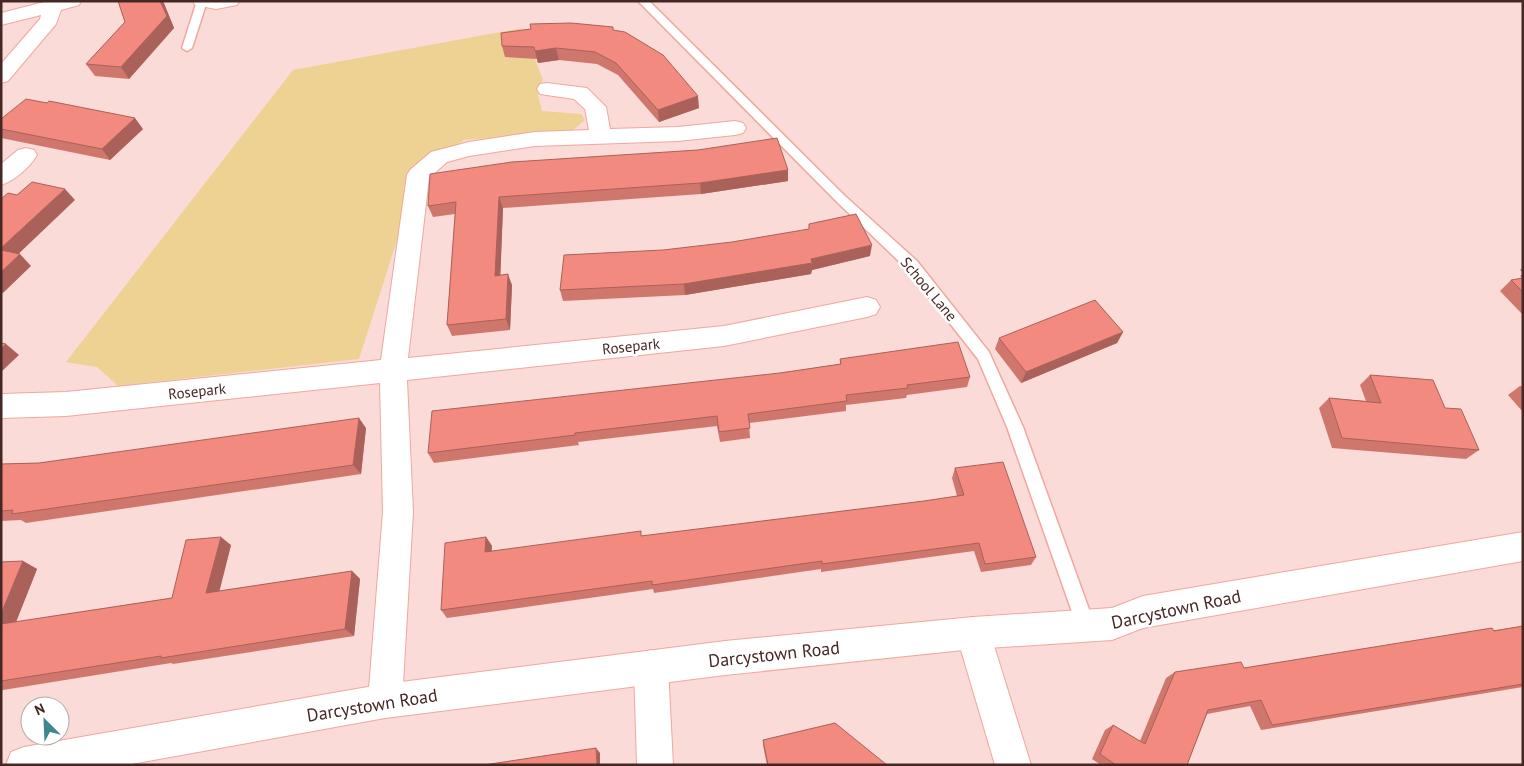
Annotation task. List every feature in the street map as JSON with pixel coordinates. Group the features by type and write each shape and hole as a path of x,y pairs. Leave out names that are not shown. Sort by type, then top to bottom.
{"street":[{"path":"1,19 72,1"},
{"path":"202,1 216,3 230,1"},
{"path":"1,77 49,20 52,6"},
{"path":"547,89 580,93 595,107 601,138"},
{"path":"385,701 398,512 393,370 418,175 439,157 469,149 535,140 707,132 735,128"},
{"path":"1,177 26,155"},
{"name":"Rosepark","path":"1,406 66,404 724,336 867,307"},
{"name":"Darcystown Road","path":"24,765 138,755 385,701 651,667 973,632 1112,624 1143,612 1523,546"},
{"path":"973,632 1013,765"},
{"path":"651,667 655,765"}],"lane":[{"path":"187,48 202,1"},
{"name":"School Lane","path":"643,1 841,199 912,265 984,356 1015,427 1086,626"}],"shaded area":[{"path":"523,28 543,80 537,91 542,111 581,114 585,120 572,131 464,140 439,157 418,175 359,359 118,386 97,367 66,362 293,70"}],"building":[{"path":"118,1 160,1 167,16 121,67 86,64 125,22"},
{"path":"571,23 613,27 613,30 625,32 663,55 698,96 658,110 616,63 595,52 556,48 535,51 534,47 502,46 501,33 531,29 530,24"},
{"path":"26,99 47,103 49,101 135,118 102,149 1,129 1,119"},
{"path":"777,138 788,170 700,183 499,197 495,276 508,274 506,319 447,325 456,202 428,206 430,174 512,162 698,150"},
{"path":"32,182 65,189 1,248 1,199 8,193 17,195"},
{"path":"856,214 872,245 811,259 812,263 684,284 560,290 564,255 663,250 732,242 809,229 809,224"},
{"path":"1,250 20,254 1,272"},
{"path":"1523,278 1523,292 1511,280"},
{"path":"1095,300 1123,332 1026,372 999,338"},
{"path":"958,342 970,377 907,385 908,388 846,395 847,401 748,414 750,428 719,432 717,416 428,453 432,411 780,373 841,364 840,359"},
{"path":"1370,375 1433,380 1445,408 1461,409 1479,450 1342,438 1329,398 1381,403"},
{"path":"359,418 353,465 12,514 13,510 1,511 1,464 39,463"},
{"path":"1003,462 1036,557 985,564 979,543 822,564 822,561 652,585 652,581 441,610 445,543 486,537 485,552 641,531 641,536 924,501 964,495 955,468"},
{"path":"221,537 206,593 352,571 345,629 1,681 1,624 172,598 186,540"},
{"path":"23,561 1,614 1,562"},
{"path":"1523,626 1523,684 1272,725 1261,700 1208,710 1187,765 1116,765 1100,754 1113,725 1145,744 1175,672 1241,662 1244,668 1492,628 1494,631"},
{"path":"835,723 887,765 768,765 763,740"},
{"path":"596,748 597,765 484,765"}]}
